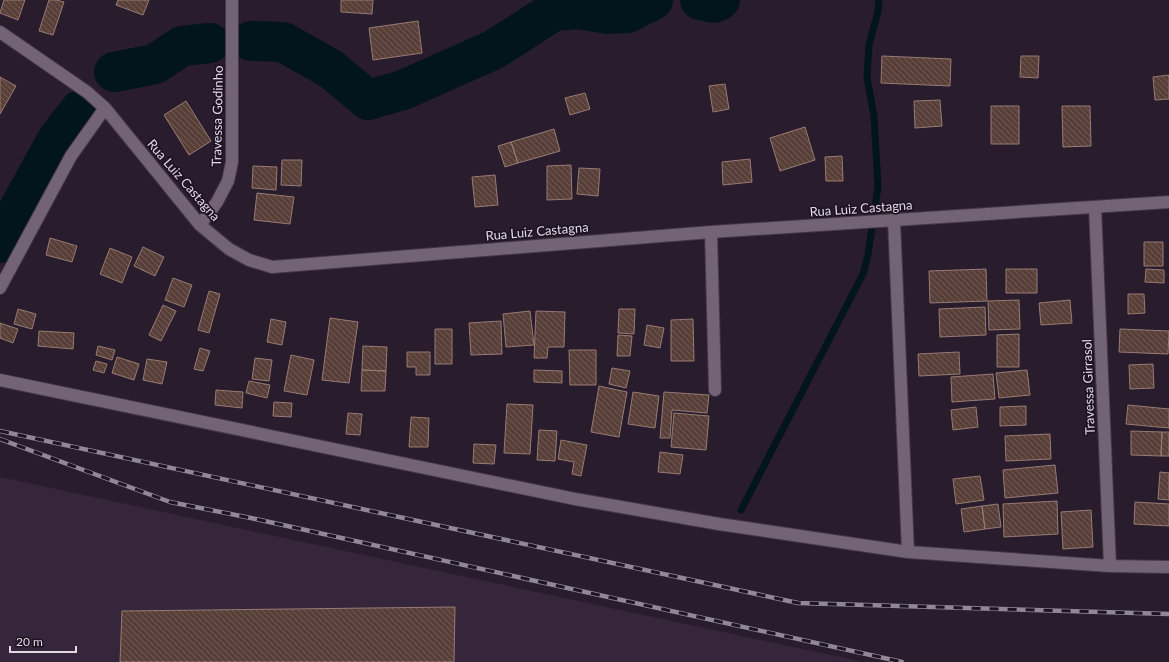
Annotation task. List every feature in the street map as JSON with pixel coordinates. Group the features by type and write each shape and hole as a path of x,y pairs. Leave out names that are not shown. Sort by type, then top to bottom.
{"street":[{"name":"Travessa Godinho","path":"200,225 217,202 228,181 232,162 232,0"},
{"name":"Rua Luiz Castagna","path":"0,32 87,92 105,108 200,225 249,260 272,267 711,232 1169,202"},
{"path":"0,288 71,156 105,108"},
{"name":"Travessa Girrasol","path":"1094,207 1110,566"},
{"path":"894,220 908,552"},
{"path":"711,232 715,390"},
{"path":"0,380 575,499 719,524 908,552 1110,566 1169,567"}],"shaded area":[{"path":"0,477 863,662 0,662"}],"building":[{"path":"4,0 25,0 18,20 0,13"},
{"path":"49,0 64,2 53,35 39,31"},
{"path":"118,0 149,0 143,15 116,5"},
{"path":"341,0 373,0 372,14 341,12"},
{"path":"418,21 422,53 373,60 369,28"},
{"path":"882,56 951,59 950,86 881,83"},
{"path":"1021,56 1039,56 1038,78 1020,77"},
{"path":"1169,75 1169,99 1155,100 1153,77"},
{"path":"0,77 16,86 0,114"},
{"path":"725,84 729,109 713,112 709,86"},
{"path":"585,93 590,109 570,115 565,98"},
{"path":"940,100 942,126 915,128 914,101"},
{"path":"186,101 211,141 189,155 164,115"},
{"path":"991,106 1019,106 1019,144 991,144"},
{"path":"1062,106 1090,106 1091,146 1063,147"},
{"path":"805,127 815,160 780,171 770,138"},
{"path":"554,129 560,151 518,163 511,142"},
{"path":"511,142 518,163 505,167 498,146"},
{"path":"842,156 843,181 826,181 825,157"},
{"path":"750,159 752,182 723,185 722,162"},
{"path":"282,160 302,160 301,186 281,185"},
{"path":"571,165 572,199 547,200 547,166"},
{"path":"253,166 277,167 276,190 252,188"},
{"path":"579,168 600,169 598,196 577,194"},
{"path":"495,175 498,205 475,207 472,177"},
{"path":"257,193 294,197 290,224 254,220"},
{"path":"50,238 77,246 72,262 46,255"},
{"path":"1144,242 1163,242 1163,266 1144,266"},
{"path":"143,247 164,257 155,276 134,266"},
{"path":"110,248 132,257 122,283 100,274"},
{"path":"986,269 987,301 930,303 929,271"},
{"path":"1006,269 1037,269 1037,293 1006,293"},
{"path":"1146,269 1164,270 1164,283 1145,282"},
{"path":"173,278 192,285 184,307 165,300"},
{"path":"209,291 220,294 209,333 198,330"},
{"path":"1128,294 1144,294 1145,313 1128,314"},
{"path":"1019,300 1020,329 989,330 988,301"},
{"path":"1070,300 1072,323 1041,325 1039,303"},
{"path":"163,305 176,311 161,341 149,335"},
{"path":"985,307 986,335 940,337 939,309"},
{"path":"18,309 36,314 32,329 14,324"},
{"path":"619,309 635,309 634,334 618,333"},
{"path":"530,311 534,345 506,347 503,314"},
{"path":"536,311 565,312 564,347 548,347 547,358 534,358"},
{"path":"330,318 358,322 349,383 322,380"},
{"path":"271,319 286,322 282,345 267,342"},
{"path":"693,319 694,361 671,361 671,320"},
{"path":"501,321 502,354 471,355 469,323"},
{"path":"0,323 18,329 13,343 0,338"},
{"path":"647,325 664,328 660,348 644,345"},
{"path":"435,329 452,329 452,364 435,364"},
{"path":"1120,329 1169,331 1168,354 1119,352"},
{"path":"39,331 74,333 73,349 38,346"},
{"path":"1019,334 1019,367 997,367 997,335"},
{"path":"618,335 632,336 630,356 617,356"},
{"path":"98,346 115,350 112,360 96,355"},
{"path":"363,346 387,347 386,371 362,370"},
{"path":"200,348 210,351 203,371 194,369"},
{"path":"569,350 596,350 596,385 570,385"},
{"path":"407,352 430,352 430,375 416,375 416,367 407,367"},
{"path":"959,352 960,374 919,376 918,354"},
{"path":"291,355 314,360 307,395 284,391"},
{"path":"117,357 139,364 134,380 112,373"},
{"path":"255,358 272,360 269,381 252,379"},
{"path":"147,359 167,362 162,384 143,380"},
{"path":"96,361 107,364 104,373 93,370"},
{"path":"1153,364 1154,388 1130,389 1129,365"},
{"path":"612,368 630,371 626,388 609,384"},
{"path":"362,370 386,371 385,391 361,391"},
{"path":"534,370 562,371 562,383 534,382"},
{"path":"1027,370 1030,395 999,398 996,373"},
{"path":"993,374 995,399 952,402 951,377"},
{"path":"249,381 270,385 267,398 246,393"},
{"path":"599,386 627,392 619,437 591,432"},
{"path":"216,390 243,392 242,408 215,405"},
{"path":"633,392 659,396 655,428 628,424"},
{"path":"664,392 709,395 707,413 672,410 670,438 660,438"},
{"path":"274,402 292,403 291,417 273,416"},
{"path":"507,404 533,405 530,454 504,453"},
{"path":"1128,405 1169,409 1169,428 1126,424"},
{"path":"1026,406 1026,425 1000,426 1000,407"},
{"path":"976,407 978,427 953,430 951,410"},
{"path":"348,413 362,414 360,435 346,434"},
{"path":"674,413 709,416 706,450 671,447"},
{"path":"411,417 429,418 428,447 409,447"},
{"path":"539,430 557,431 555,461 537,460"},
{"path":"1131,431 1162,432 1161,456 1131,455"},
{"path":"1162,432 1169,432 1169,456 1161,456"},
{"path":"1050,434 1051,459 1006,461 1005,436"},
{"path":"561,440 587,445 581,476 572,474 574,462 558,459"},
{"path":"474,444 496,445 494,464 473,463"},
{"path":"660,452 683,455 680,474 658,472"},
{"path":"1055,465 1058,493 1005,498 1003,470"},
{"path":"1160,472 1169,473 1169,500 1158,499"},
{"path":"980,476 984,500 956,504 953,479"},
{"path":"1057,501 1058,534 1004,537 1003,504"},
{"path":"1135,502 1169,504 1169,526 1134,524"},
{"path":"998,504 1001,527 985,529 982,506"},
{"path":"982,506 985,529 964,532 961,509"},
{"path":"1091,510 1093,547 1063,549 1061,512"},
{"path":"455,607 454,662 120,662 122,611"}],"waterway":[{"path":"251,41 283,42 331,69 368,100 403,90 493,50 554,11 577,9 608,14 628,13 653,0"},
{"path":"700,0 714,3 720,0"},
{"path":"741,510 863,274 868,255 878,186 874,116 867,77 869,45 878,11 879,0"},
{"path":"114,72 155,64 182,46 210,43"},
{"path":"0,243 58,138 80,110"}],"railway":[{"path":"0,431 798,603 1169,614"},
{"path":"0,439 170,502 251,518 902,662"}]}
